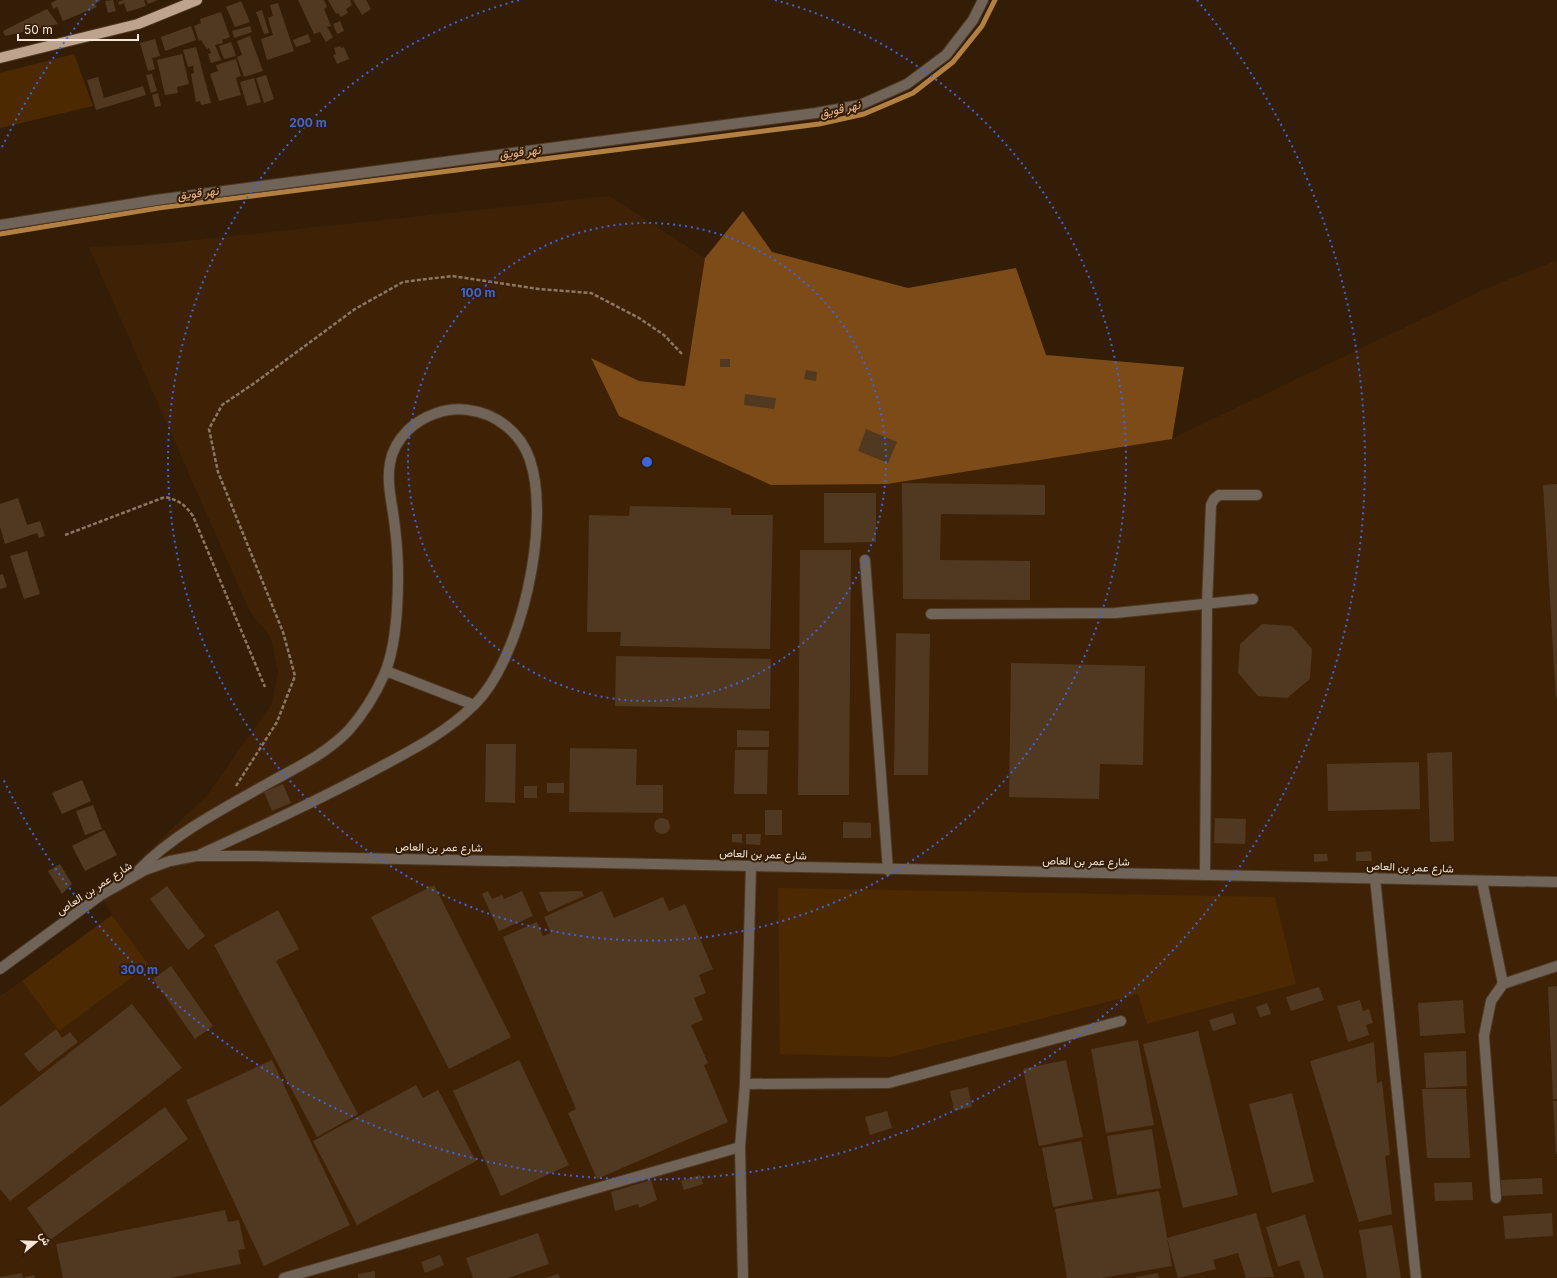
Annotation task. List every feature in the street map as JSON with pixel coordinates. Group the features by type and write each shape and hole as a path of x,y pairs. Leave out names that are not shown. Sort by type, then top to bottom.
{"main road":[{"path":"0,58 138,24 198,0"}],"street":[{"path":"0,225 156,200 816,113 860,105 907,84 946,55 973,20 983,0"},
{"path":"134,876 159,851 174,840 312,759 348,731 375,692 386,671 394,628 398,583 396,538 388,478 392,454 399,441 408,430 433,414 462,409 476,411 503,423 514,433 529,458 534,482 535,536 528,590 512,642 501,667 474,706 439,733 384,766 288,815 196,856"},
{"path":"1205,875 1207,605 1211,505 1214,499 1219,495 1257,494"},
{"path":"865,560 888,870"},
{"path":"931,614 1115,613 1207,605 1253,599"},
{"path":"386,671 474,706"},
{"name":"شارع عمر بن العاص","path":"0,969 101,896 134,876 158,865 196,856 260,856 888,870 1557,882"},
{"path":"742,1278 740,1147 745,1084 751,866"},
{"path":"1375,878 1416,1278"},
{"path":"1482,881 1503,984"},
{"path":"1496,1198 1484,1036 1491,1001 1503,984 1557,966"},
{"path":"745,1084 889,1083 1121,1021"},
{"path":"284,1278 740,1147"}],"path":[{"path":"235,787 277,722 295,676 283,632 218,472 209,428 222,405 256,382 355,309 376,297 403,282 452,276 539,289 591,293 639,318 664,335 682,354"},
{"path":"65,535 165,497 176,500 186,506 193,516 265,687"}],"shaded area":[{"path":"74,54 93,106 0,128 0,73"},
{"path":"609,196 705,258 686,386 639,381 591,359 619,416 1171,439 1483,290 1557,260 1557,1278 0,1278 0,996 22,981 59,1031 149,965 112,915 101,895 206,797 272,703 278,672 271,638 249,610 89,247 158,244"},
{"path":"743,211 772,252 908,288 1016,268 1046,355 1184,367 1172,439 887,484 771,485 619,416 591,358 639,381 685,386 705,258"},
{"path":"778,888 1275,897 1296,984 1147,1024 1138,994 890,1057 780,1054"},
{"path":"112,915 149,965 59,1031 22,981"}],"building":[{"path":"57,0 100,1 95,4 97,7 63,21 57,7 53,9 51,3"},
{"path":"113,0 116,11 108,13 105,1"},
{"path":"124,0 144,0 146,6 127,12 124,3 119,5 118,2"},
{"path":"146,0 158,0 148,4"},
{"path":"298,0 324,0 327,7 324,9 331,26 327,27 333,37 326,42 320,32 314,34"},
{"path":"328,0 350,0 352,5 346,9 348,13 341,17 338,13 336,14"},
{"path":"353,0 366,0 371,9 362,15"},
{"path":"241,1 250,22 235,27 226,7"},
{"path":"278,3 294,51 267,60 261,39 273,35 268,18 273,16 270,5"},
{"path":"47,9 58,24 5,36 3,31"},
{"path":"262,10 269,33 264,34 256,12"},
{"path":"221,12 230,37 222,40 223,43 215,45 221,60 211,63 208,54 211,53 209,48 207,49 201,40 199,41 194,26 201,23 200,19"},
{"path":"340,21 344,31 337,34 333,24"},
{"path":"191,26 196,40 165,51 161,37"},
{"path":"250,26 252,32 234,38 232,31"},
{"path":"308,34 311,42 296,47 293,40"},
{"path":"250,36 263,71 244,77 237,57 242,55 237,41"},
{"path":"155,39 160,56 152,58 155,69 148,71 140,43"},
{"path":"231,42 236,56 224,59 219,46"},
{"path":"340,46 341,48 344,47 349,59 337,64 333,55 336,54 334,48"},
{"path":"196,47 211,103 201,105 200,101 196,102 191,74 194,73 193,66 188,67 183,50"},
{"path":"182,54 189,84 177,87 178,93 165,95 157,60"},
{"path":"236,59 241,76 236,78 241,95 219,101 210,74 218,71 216,65"},
{"path":"152,74 157,91 151,93 146,75"},
{"path":"266,75 274,99 264,103 256,78"},
{"path":"98,77 104,98 143,86 146,95 96,110 87,80"},
{"path":"254,78 261,102 247,106 240,82"},
{"path":"158,93 161,106 155,107 152,95"},
{"path":"720,359 730,359 730,367 720,367"},
{"path":"806,370 817,372 816,381 804,379"},
{"path":"745,394 776,398 774,409 744,405"},
{"path":"866,429 897,442 888,463 858,451"},
{"path":"902,483 1045,485 1045,515 941,514 940,560 1030,561 1030,600 903,599"},
{"path":"1557,484 1557,697 1556,698 1543,485"},
{"path":"824,493 876,493 876,542 824,543"},
{"path":"18,498 27,525 40,521 45,536 39,538 37,533 5,544 0,527 0,504"},
{"path":"630,506 731,508 731,515 773,515 770,649 620,646 621,632 587,632 589,515 629,516"},
{"path":"800,550 851,550 849,795 798,795"},
{"path":"27,551 40,594 24,599 10,556"},
{"path":"3,574 7,587 0,589 0,575"},
{"path":"1262,624 1292,626 1312,649 1310,679 1287,698 1258,696 1238,673 1240,644"},
{"path":"896,633 930,634 928,775 894,775"},
{"path":"616,656 771,659 770,709 615,706"},
{"path":"1011,663 1145,666 1143,765 1100,764 1099,799 1009,797"},
{"path":"737,730 769,731 769,747 737,747"},
{"path":"486,744 516,744 515,803 485,802"},
{"path":"570,748 637,749 636,785 663,785 663,813 569,812"},
{"path":"735,750 768,750 767,794 734,794"},
{"path":"1452,752 1454,841 1430,842 1427,753"},
{"path":"1419,762 1420,809 1328,811 1327,764"},
{"path":"82,780 91,801 62,814 52,793"},
{"path":"547,783 564,783 564,793 547,793"},
{"path":"283,784 291,803 272,811 264,792"},
{"path":"524,786 537,786 537,798 524,798"},
{"path":"93,805 102,829 85,835 76,811"},
{"path":"765,810 782,810 782,835 765,835"},
{"path":"662,818 668,820 670,826 668,832 662,834 656,832 654,826 656,820"},
{"path":"1215,818 1246,819 1245,844 1214,843"},
{"path":"843,822 871,823 871,838 843,838"},
{"path":"104,830 117,855 85,871 72,846"},
{"path":"732,834 742,834 742,843 732,842"},
{"path":"746,834 761,834 760,845 746,844"},
{"path":"1371,851 1372,861 1356,861 1356,852"},
{"path":"1314,854 1327,854 1328,861 1314,862"},
{"path":"60,864 72,884 62,894 48,871"},
{"path":"434,885 511,1037 449,1069 371,917"},
{"path":"167,886 205,936 188,950 150,899"},
{"path":"488,891 492,899 502,895 504,899 522,891 533,916 499,931 482,894"},
{"path":"582,891 584,896 548,912 539,892"},
{"path":"602,891 614,918 663,897 669,911 685,904 713,969 699,975 706,993 694,998 703,1020 691,1025 708,1063 704,1065 728,1122 597,1179 568,1113 576,1109 503,937 537,922 543,936 551,933 544,917"},
{"path":"278,910 299,949 276,961 358,1114 317,1137 214,945"},
{"path":"171,966 213,1026 195,1039 153,979"},
{"path":"1557,986 1557,1099 1553,1099 1548,987"},
{"path":"1319,987 1324,1000 1291,1011 1286,997"},
{"path":"1360,1000 1363,1011 1369,1009 1373,1023 1366,1025 1369,1035 1348,1042 1337,1006"},
{"path":"1463,1000 1465,1033 1420,1036 1418,1003"},
{"path":"1267,1003 1271,1014 1260,1017 1256,1007"},
{"path":"132,1004 182,1068 10,1201 0,1189 0,1107"},
{"path":"1233,1013 1236,1024 1213,1031 1209,1020"},
{"path":"56,1029 62,1038 70,1032 78,1042 39,1072 24,1054"},
{"path":"1198,1031 1238,1195 1183,1208 1143,1044"},
{"path":"1138,1040 1154,1125 1106,1133 1091,1049"},
{"path":"1374,1042 1377,1083 1382,1081 1390,1155 1385,1156 1392,1214 1359,1222 1310,1061"},
{"path":"1466,1051 1467,1086 1426,1088 1424,1053"},
{"path":"272,1060 350,1225 264,1266 186,1100"},
{"path":"519,1060 569,1165 501,1196 453,1091"},
{"path":"1066,1060 1083,1137 1039,1146 1023,1069"},
{"path":"416,1085 423,1098 438,1090 476,1161 357,1225 313,1141"},
{"path":"968,1087 972,1107 954,1111 950,1091"},
{"path":"1422,1089 1466,1089 1470,1158 1427,1158"},
{"path":"1292,1093 1314,1182 1272,1193 1249,1104"},
{"path":"1553,1101 1557,1101 1557,1154 1556,1154"},
{"path":"165,1107 188,1139 50,1240 27,1208"},
{"path":"887,1111 892,1128 870,1135 865,1117"},
{"path":"1152,1129 1161,1188 1117,1195 1107,1136"},
{"path":"1081,1141 1093,1199 1053,1207 1042,1148"},
{"path":"700,1175 703,1184 684,1190 681,1181"},
{"path":"1542,1178 1543,1194 1502,1196 1501,1180"},
{"path":"651,1180 657,1200 639,1208 638,1204 615,1211 611,1192"},
{"path":"1472,1182 1473,1200 1435,1201 1434,1183"},
{"path":"1159,1191 1172,1266 1102,1278 1067,1278 1055,1209"},
{"path":"225,1210 228,1222 239,1220 245,1249 238,1250 241,1264 170,1278 63,1278 56,1244"},
{"path":"1256,1213 1274,1277 1246,1278 1238,1253 1213,1260 1216,1269 1178,1278 1167,1238"},
{"path":"1552,1213 1553,1236 1505,1239 1503,1216"},
{"path":"1305,1215 1324,1278 1305,1278 1299,1260 1278,1267 1266,1227"},
{"path":"1392,1225 1401,1278 1367,1278 1359,1230"},
{"path":"538,1233 549,1264 508,1278 473,1278 466,1258"},
{"path":"440,1255 444,1265 425,1273 421,1262"},
{"path":"375,1271 375,1278 358,1278 358,1274"},
{"path":"22,1273 23,1278 0,1278 0,1277"},
{"path":"1158,1273 1159,1278 1136,1278 1136,1277"},
{"path":"558,1274 560,1278 545,1278"},
{"path":"34,1275 35,1278 25,1278 25,1277"}],"waterway":[{"name":"نهر قويق","path":"0,234 158,208 819,124 864,114 913,93 953,62 982,26 995,0"}]}
